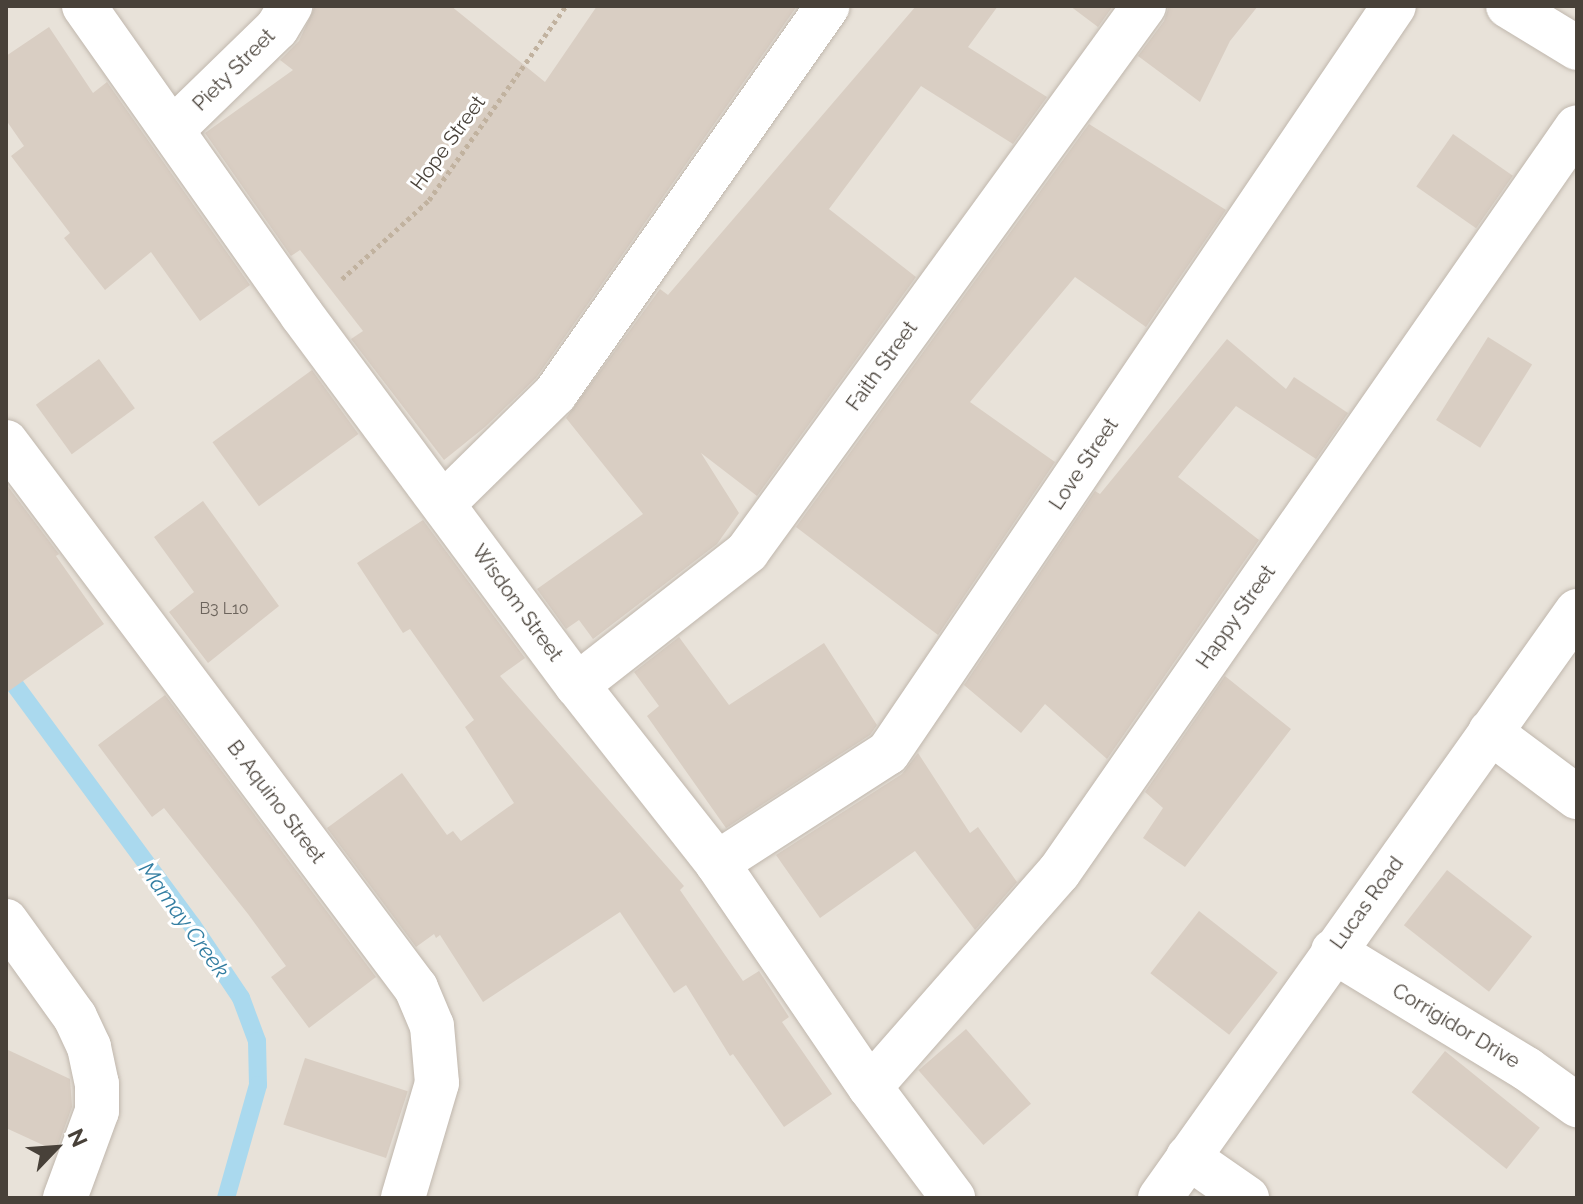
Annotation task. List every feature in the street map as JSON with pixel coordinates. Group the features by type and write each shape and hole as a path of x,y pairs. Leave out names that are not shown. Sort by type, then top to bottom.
{"street":[{"name":"Wisdom Street","path":"84,6 302,315 577,685 717,863 870,1087 953,1198"},
{"name":"Piety Street","path":"173,129 277,28 290,6"},
{"path":"444,503 555,394 828,6"},
{"name":"Faith Street","path":"577,685 747,552 1144,6"},
{"name":"Love Street","path":"717,863 888,753 1394,6"},
{"path":"1508,6 1577,48"},
{"name":"Happy Street","path":"870,1087 1059,872 1577,127"},
{"name":"B. Aquino Street","path":"6,442 416,988 432,1026 437,1083 403,1198"},
{"name":"Lucas Road","path":"1160,1198 1577,611"},
{"path":"1490,732 1577,797"},
{"path":"6,921 75,1017 89,1047 97,1084 97,1111 65,1198"},
{"name":"Corrigidor Drive","path":"1333,951 1527,1069 1577,1105"},
{"path":"1188,1157 1247,1198"}],"path":[{"name":"Hope Street","path":"302,315 429,200 566,6"}],"shaded area":[{"path":"6,6 1577,6 1577,1198 6,1198"}],"building":[{"path":"315,6 451,6 545,82 597,6 797,6 536,378 485,427 444,460 351,339 363,331 300,250 291,256 205,133 293,70 280,60 299,41"},
{"path":"916,6 998,6 968,47 1047,97 1013,144 921,86 829,209 916,277 757,496 701,453 739,513 717,544 593,639 579,620 566,629 537,589 643,514 566,418 660,289 668,295"},
{"path":"1070,6 1113,6 1098,27"},
{"path":"1169,6 1258,6 1230,41 1200,102 1138,56 1164,21"},
{"path":"49,27 93,93 107,82 250,285 200,321 151,252 105,290 64,238 70,233 11,156 24,146 6,120 6,56"},
{"path":"1089,124 1226,210 1146,327 1075,277 970,402 1055,462 938,635 796,527"},
{"path":"1453,134 1513,176 1476,228 1416,186"},
{"path":"1488,337 1532,365 1480,448 1436,420"},
{"path":"1227,339 1286,389 1294,377 1348,413 1316,459 1236,406 1178,477 1259,540 1107,759 1045,704 1021,733 964,685 1095,491 1100,494"},
{"path":"99,359 135,408 72,454 36,405"},
{"path":"312,370 358,434 259,506 212,442"},
{"path":"6,484 59,554 56,556 104,624 6,693"},
{"path":"203,501 279,606 208,663 169,612 194,592 154,537"},
{"path":"423,520 525,658 500,676 684,886 680,890 743,981 759,971 789,1017 782,1022 832,1094 784,1127 733,1054 730,1056 686,985 674,993 620,912 483,1002 440,935 436,938 434,934 416,947 327,828 402,773 447,835 453,831 461,841 514,803 465,727 474,720 410,629 403,633 357,563"},
{"path":"679,637 729,705 824,643 877,725 870,735 726,828 647,716 659,706 634,672"},
{"path":"1225,676 1291,729 1185,867 1143,838 1163,808 1145,792"},
{"path":"165,695 376,977 309,1028 271,977 286,966 248,914 164,808 152,817 98,745"},
{"path":"918,753 970,833 978,827 1017,882 975,930 915,851 820,918 776,855 902,774"},
{"path":"1447,870 1532,936 1489,992 1404,925"},
{"path":"1199,911 1278,973 1229,1035 1150,973"},
{"path":"966,1029 1031,1104 983,1145 918,1070"},
{"path":"6,1049 70,1079 72,1107 56,1151 6,1128"},
{"path":"1445,1051 1540,1128 1506,1169 1412,1092"},
{"path":"305,1058 408,1091 386,1158 283,1125"}],"waterway":[{"name":"Mamay Creek","path":"6,673 192,925 241,998 257,1041 258,1085 226,1198"}]}
